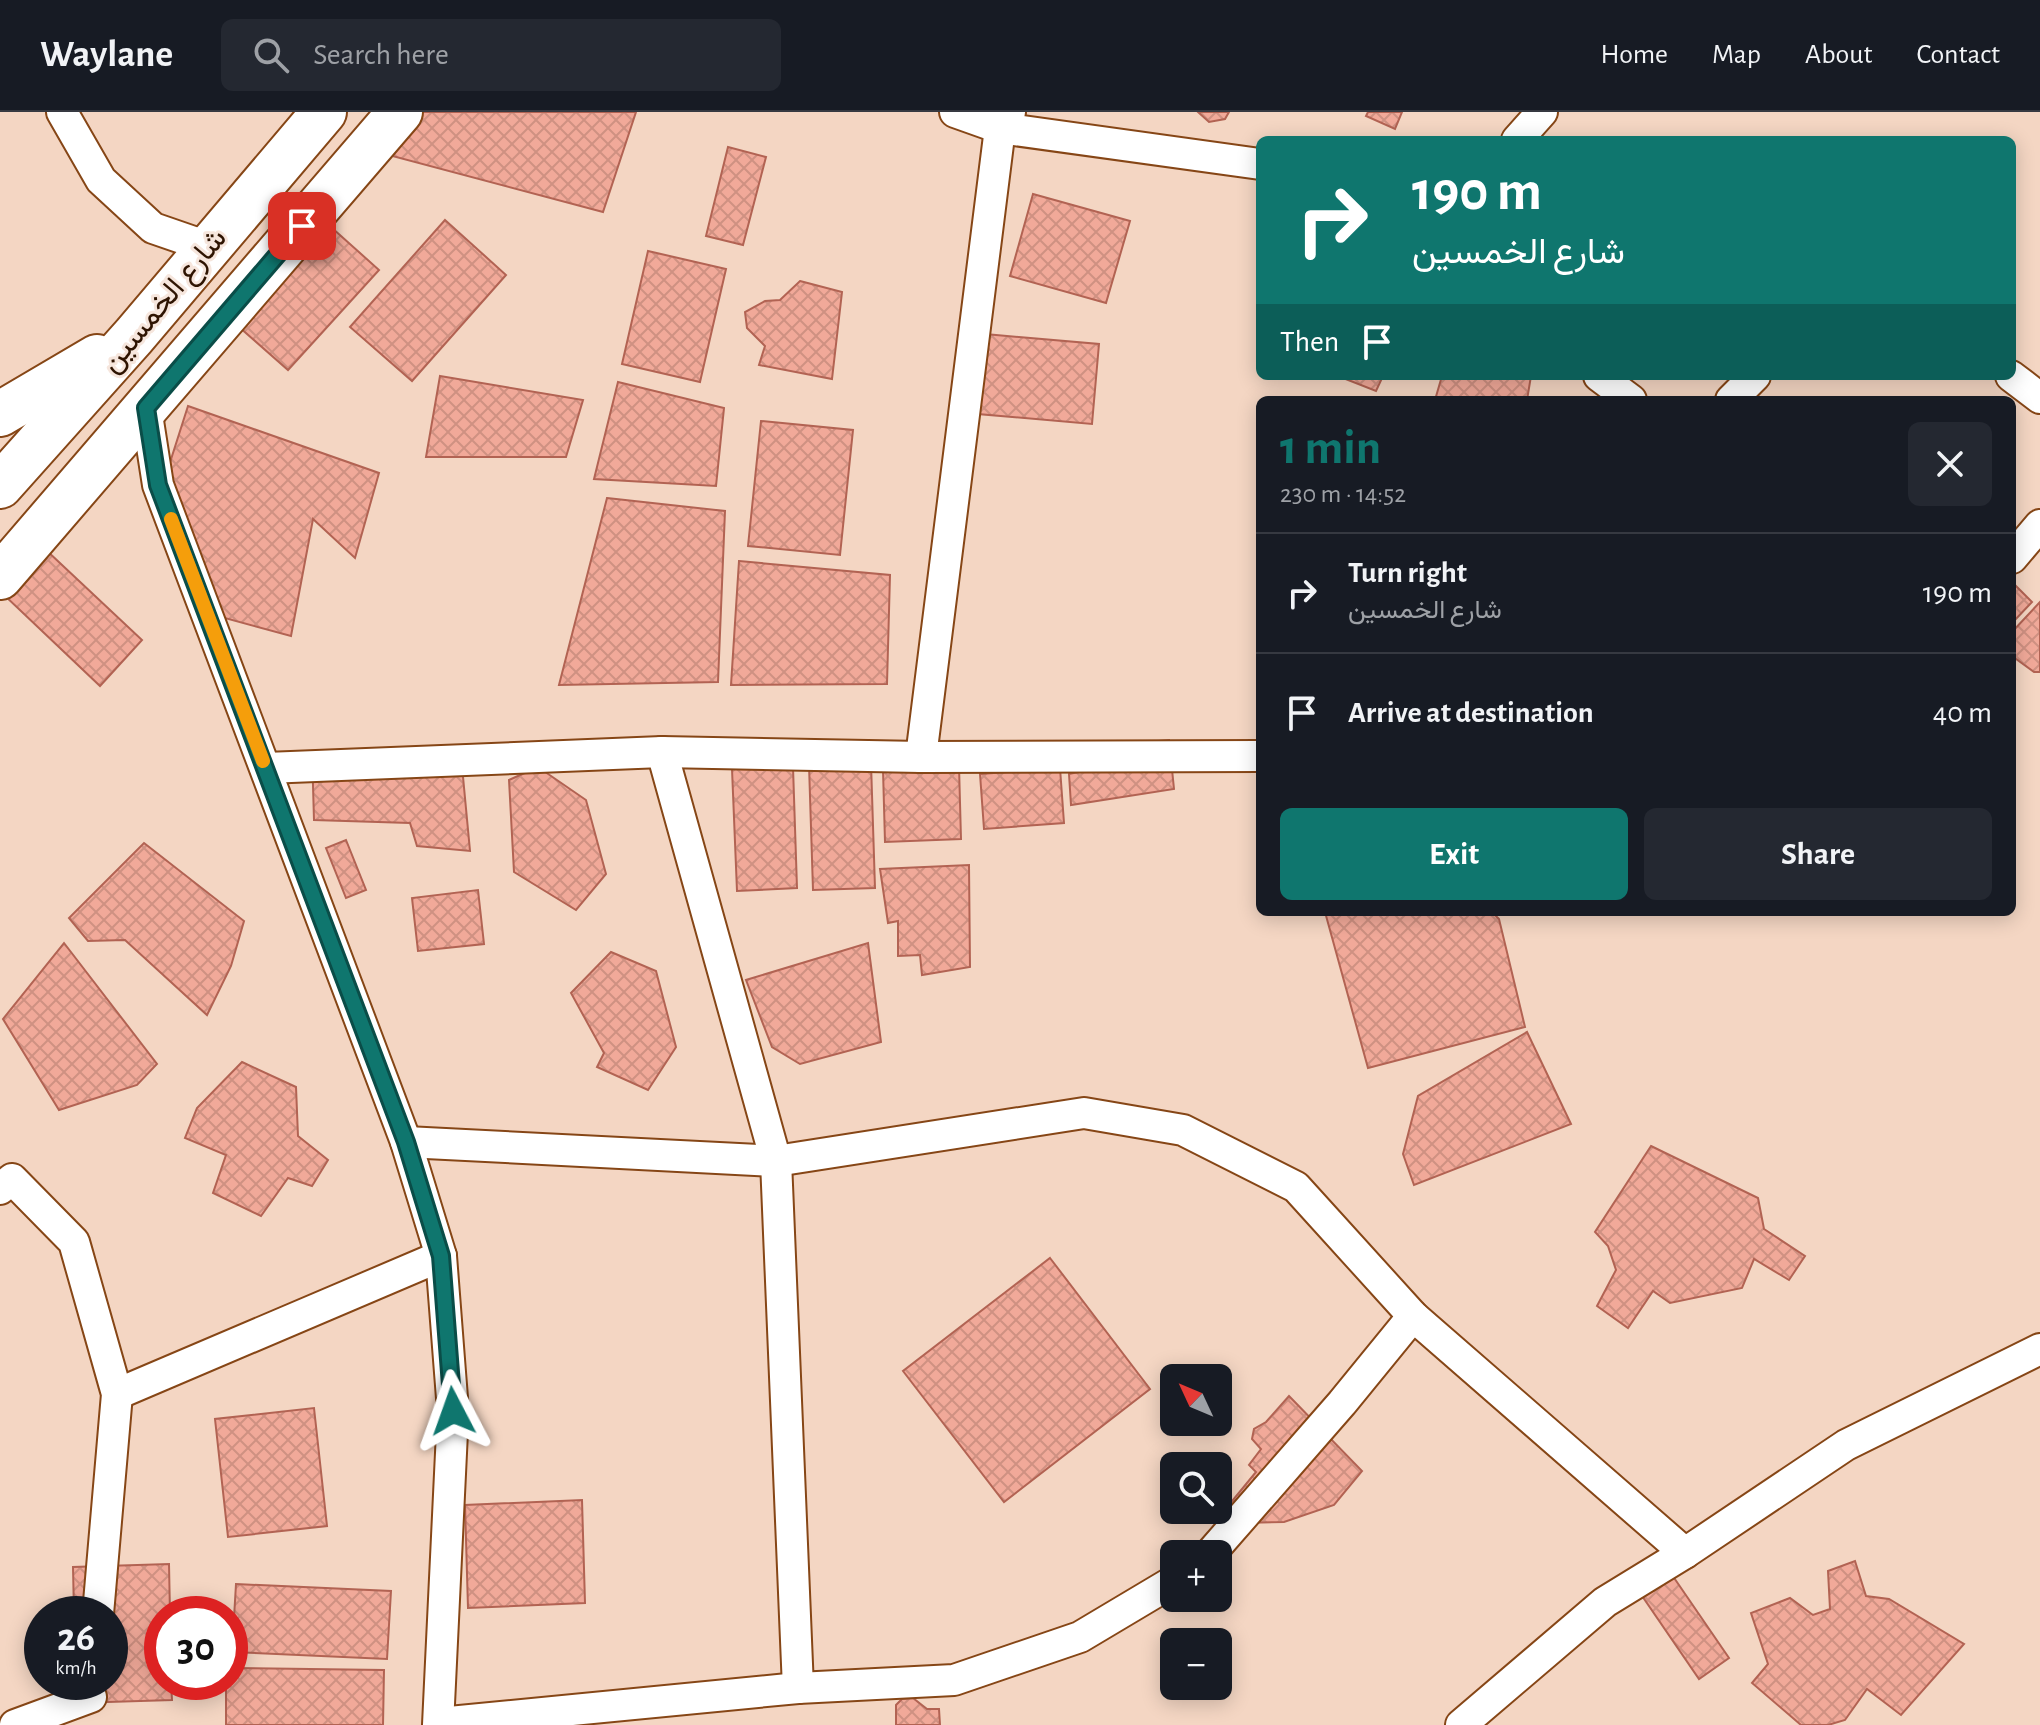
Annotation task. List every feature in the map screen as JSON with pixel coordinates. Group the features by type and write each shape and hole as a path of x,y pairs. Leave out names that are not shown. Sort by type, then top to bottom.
{"main road":[{"name":"شارع الخمسين","path":"0,486 134,336 324,112"},
{"name":"شارع الخمسين","path":"0,577 400,112"},
{"path":"0,414 134,336"}],"street":[{"path":"62,112 101,180 142,218 153,228 208,247"},
{"path":"955,112 1256,163"},
{"path":"1521,136 1542,112"},
{"path":"921,757 1005,120"},
{"path":"1604,380 1626,396"},
{"path":"1735,396 1751,380"},
{"path":"2016,380 2040,398"},
{"path":"146,408 158,485 406,1142 441,1256 453,1411 439,1724 798,1688 954,1680 1080,1637 1160,1589"},
{"path":"2016,553 2040,525"},
{"path":"266,768 662,752 921,757 1256,756"},
{"path":"662,752 776,1161 798,1688"},
{"path":"406,1142 776,1161 1084,1113 1183,1130 1296,1187 1413,1316 1685,1553"},
{"path":"0,1189 12,1179 74,1242 117,1394 100,1596"},
{"path":"117,1394 441,1256"},
{"path":"1222,1540 1413,1316"},
{"path":"1461,1725 1605,1602 1685,1553 1846,1445 2040,1349"},
{"path":"15,1725 90,1701"}],"building":[{"path":"416,112 636,112 603,212 381,153"},
{"path":"1198,112 1229,112 1225,119 1209,122"},
{"path":"1368,112 1402,112 1395,129 1366,116"},
{"path":"728,147 766,157 743,245 706,236"},
{"path":"1033,194 1130,221 1106,303 1010,276"},
{"path":"322,219 379,270 288,370 231,320"},
{"path":"445,220 506,275 412,381 350,327"},
{"path":"648,251 726,269 700,382 622,364"},
{"path":"800,281 842,292 832,379 759,365 765,346 747,328 745,312 765,301 780,300"},
{"path":"985,334 1099,344 1092,424 978,414"},
{"path":"440,376 583,400 566,457 426,457"},
{"path":"1348,380 1381,380 1376,391"},
{"path":"1441,380 1530,380 1528,396 1436,396"},
{"path":"618,382 724,408 716,486 594,479"},
{"path":"188,406 379,473 355,558 313,519 291,636 221,617 166,475"},
{"path":"761,421 853,430 840,555 748,546"},
{"path":"607,498 725,511 718,682 559,685"},
{"path":"45,549 142,640 100,686 3,594"},
{"path":"739,561 890,575 887,684 731,685"},
{"path":"2016,586 2032,602 2016,619"},
{"path":"2040,602 2040,672 2034,672 2016,659 2016,628"},
{"path":"1169,740 1174,789 1071,805 1069,774 1102,767 1101,746"},
{"path":"460,745 470,851 417,846 410,823 314,820 312,751"},
{"path":"871,763 875,888 813,890 809,765"},
{"path":"959,766 961,839 885,842 883,770"},
{"path":"538,767 586,800 606,874 576,910 514,872 509,780"},
{"path":"793,767 797,888 737,891 732,769"},
{"path":"1060,768 1064,823 984,829 980,774"},
{"path":"346,840 366,890 346,898 326,848"},
{"path":"144,843 244,921 231,966 207,1015 125,940 88,941 69,918"},
{"path":"969,865 970,967 922,975 920,955 898,956 898,921 888,923 880,869"},
{"path":"478,890 484,944 418,951 412,898"},
{"path":"1326,916 1496,916 1525,1027 1368,1068"},
{"path":"64,943 157,1064 137,1085 59,1110 3,1019"},
{"path":"868,943 881,1042 800,1064 772,1047 746,980"},
{"path":"611,952 656,971 676,1047 648,1090 597,1067 604,1053 571,993"},
{"path":"1527,1032 1571,1124 1414,1185 1403,1154 1418,1096"},
{"path":"242,1062 296,1087 298,1136 328,1160 312,1186 288,1178 261,1216 213,1193 226,1155 185,1138 197,1108"},
{"path":"1651,1146 1758,1198 1764,1229 1805,1256 1789,1280 1754,1259 1742,1288 1670,1303 1653,1291 1628,1328 1597,1306 1616,1270 1608,1246 1595,1232"},
{"path":"1050,1258 1150,1389 1004,1502 903,1371"},
{"path":"1289,1396 1362,1471 1334,1505 1284,1522 1242,1523 1232,1511 1232,1501 1256,1472 1249,1465 1261,1449 1252,1439 1254,1429 1266,1422"},
{"path":"314,1408 327,1526 228,1537 215,1419"},
{"path":"582,1500 585,1603 468,1608 465,1505"},
{"path":"1855,1561 1866,1596 1889,1599 1964,1644 1901,1715 1867,1689 1845,1720 1828,1725 1801,1725 1752,1683 1768,1664 1751,1613 1790,1598 1813,1615 1830,1609 1828,1571"},
{"path":"169,1564 170,1596 144,1596 144,1700 172,1700 76,1703 76,1700 128,1700 128,1596 74,1596 73,1567"},
{"path":"1668,1569 1729,1658 1699,1679 1638,1590"},
{"path":"236,1584 391,1591 387,1659 248,1653 248,1596 235,1596"},
{"path":"248,1668 384,1670 383,1725 226,1725 226,1700 248,1700"},
{"path":"913,1698 927,1709 939,1709 940,1725 896,1725 896,1705 902,1699"}],"slow traffic":[{"path":"171,519 263,761"}],"route":[{"path":"302,226 146,408 158,485 406,1142 441,1256 453,1411"}]}
